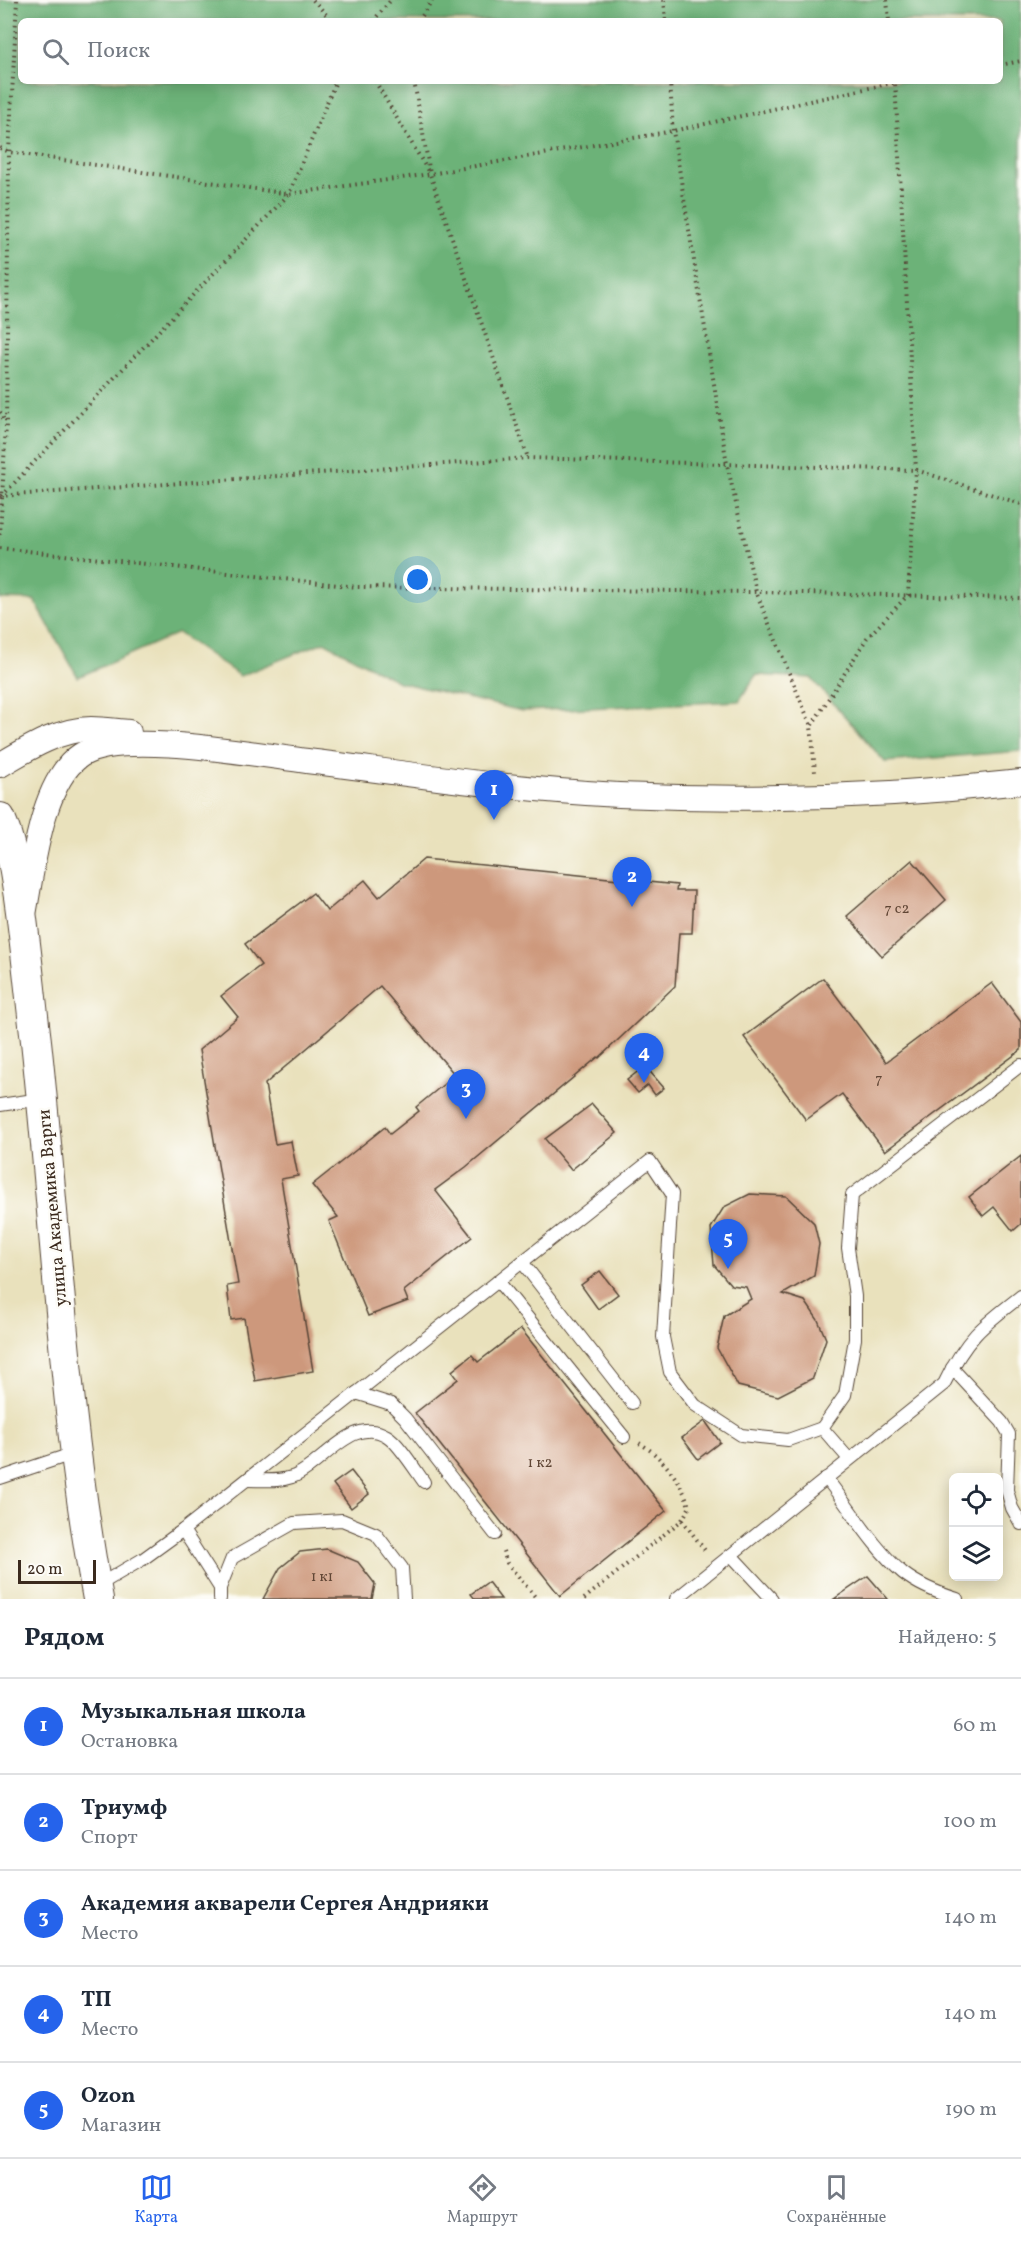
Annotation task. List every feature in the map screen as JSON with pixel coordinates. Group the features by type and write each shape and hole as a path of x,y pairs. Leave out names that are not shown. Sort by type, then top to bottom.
{"street":[{"path":"0,765 60,735 90,729 132,733 198,747"},
{"path":"22,921 47,806 66,768 82,754 104,745 125,743 198,747 497,785 619,795 816,798 1021,782"},
{"name":"улица Академика Варги","path":"0,818 6,831 14,864 22,921 42,1099 75,1453 97,1593"}],"lane":[{"path":"97,1593 183,1530 650,1161 672,1194 663,1337 670,1372 695,1404 741,1435 788,1440 822,1428 845,1395 855,1339 855,1296 848,1248 852,1195 1021,1065"},
{"path":"0,1105 42,1099"},
{"path":"522,1262 632,1403"},
{"path":"498,1281 624,1437"},
{"path":"676,1599 944,1384 963,1347 982,1325 1021,1296"},
{"path":"952,1368 1002,1422 1009,1434 1007,1490 1012,1508 1021,1524"},
{"path":"356,1394 391,1404 405,1418 495,1534"},
{"path":"822,1428 849,1459"},
{"path":"247,1479 276,1481 295,1476 351,1435 366,1430 376,1430 389,1437 424,1482"},
{"path":"0,1478 75,1453"},
{"path":"826,1478 888,1558 904,1574 937,1593 957,1599"},
{"path":"220,1594 232,1558 294,1523 342,1520 376,1534 402,1568 404,1599"},
{"path":"183,1530 220,1594"},
{"path":"731,1555 771,1599"}],"path":[{"path":"0,535 6,425 9,152 17,0"},
{"path":"313,0 329,18"},
{"path":"375,18 392,0"},
{"path":"421,18 432,0"},
{"path":"664,0 666,18"},
{"path":"887,0 889,18"},
{"path":"1003,64 1021,61"},
{"path":"1,496 289,194 335,84"},
{"path":"377,84 430,174"},
{"path":"415,84 430,174 528,458"},
{"path":"670,84 673,131 727,464 756,592 811,726 814,768"},
{"path":"0,148 9,152 289,194 430,174 673,131 882,84"},
{"path":"811,726 867,638 908,595 916,470 895,84"},
{"path":"0,412 6,425"},
{"path":"1,496 528,458 916,470 1021,504"},
{"path":"0,548 357,587 1021,598"},
{"path":"584,1599 682,1520 689,1508 687,1495 656,1453 624,1437"},
{"path":"682,1520 718,1566"},
{"path":"495,1534 507,1563 537,1599"}],"green space":[{"path":"0,0 1021,0 1021,751 885,762 811,678 756,675 739,701 522,711 399,682 324,642 240,676 178,633 78,677 34,600 0,599"}],"building":[{"path":"424,859 677,885 676,891 694,891 692,933 679,933 675,986 599,1058 435,1190 472,1237 404,1291 408,1301 368,1316 329,1221 338,1217 312,1185 385,1127 390,1134 419,1111 416,1107 455,1075 380,986 265,1084 275,1144 291,1141 298,1176 281,1179 313,1371 255,1381 244,1318 231,1320 227,1286 238,1284 199,1050 238,1017 221,996 261,965 245,944 313,893 327,911 365,880 379,897"},
{"path":"912,860 946,900 882,956 847,916"},
{"path":"823,978 886,1062 992,983 1021,1022 1021,1050 885,1151 842,1094 806,1120 744,1037"},
{"path":"645,1066 664,1088 655,1095 648,1085 638,1093 627,1080"},
{"path":"592,1104 617,1133 571,1170 545,1139"},
{"path":"1021,1156 1021,1224 1013,1231 994,1207 983,1216 969,1197"},
{"path":"750,1194 786,1196 814,1223 819,1244 814,1276 783,1294 805,1301 818,1320 826,1339 813,1378 778,1396 738,1386 717,1348 724,1316 751,1299 746,1287 731,1285 714,1265 711,1228 724,1207"},
{"path":"600,1271 618,1294 598,1309 581,1285"},
{"path":"521,1329 666,1511 560,1596 415,1413 458,1379 452,1371 472,1355 478,1362"},
{"path":"705,1421 720,1442 698,1459 682,1438"},
{"path":"351,1471 369,1494 351,1508 333,1484"},
{"path":"327,1549 358,1562 375,1584 372,1599 263,1599 280,1568 300,1552"},
{"path":"868,1576 888,1599 834,1599"},
{"path":"488,1582 501,1599 475,1599 471,1594"}],"place":[{"name":"Музыкальная школа","path":"494,820"},
{"name":"Триумф","path":"632,907"},
{"name":"ТП","path":"644,1083"},
{"name":"Академия акварели Сергея Андрияки","path":"466,1119"},
{"name":"Ozon","path":"728,1269"}]}
